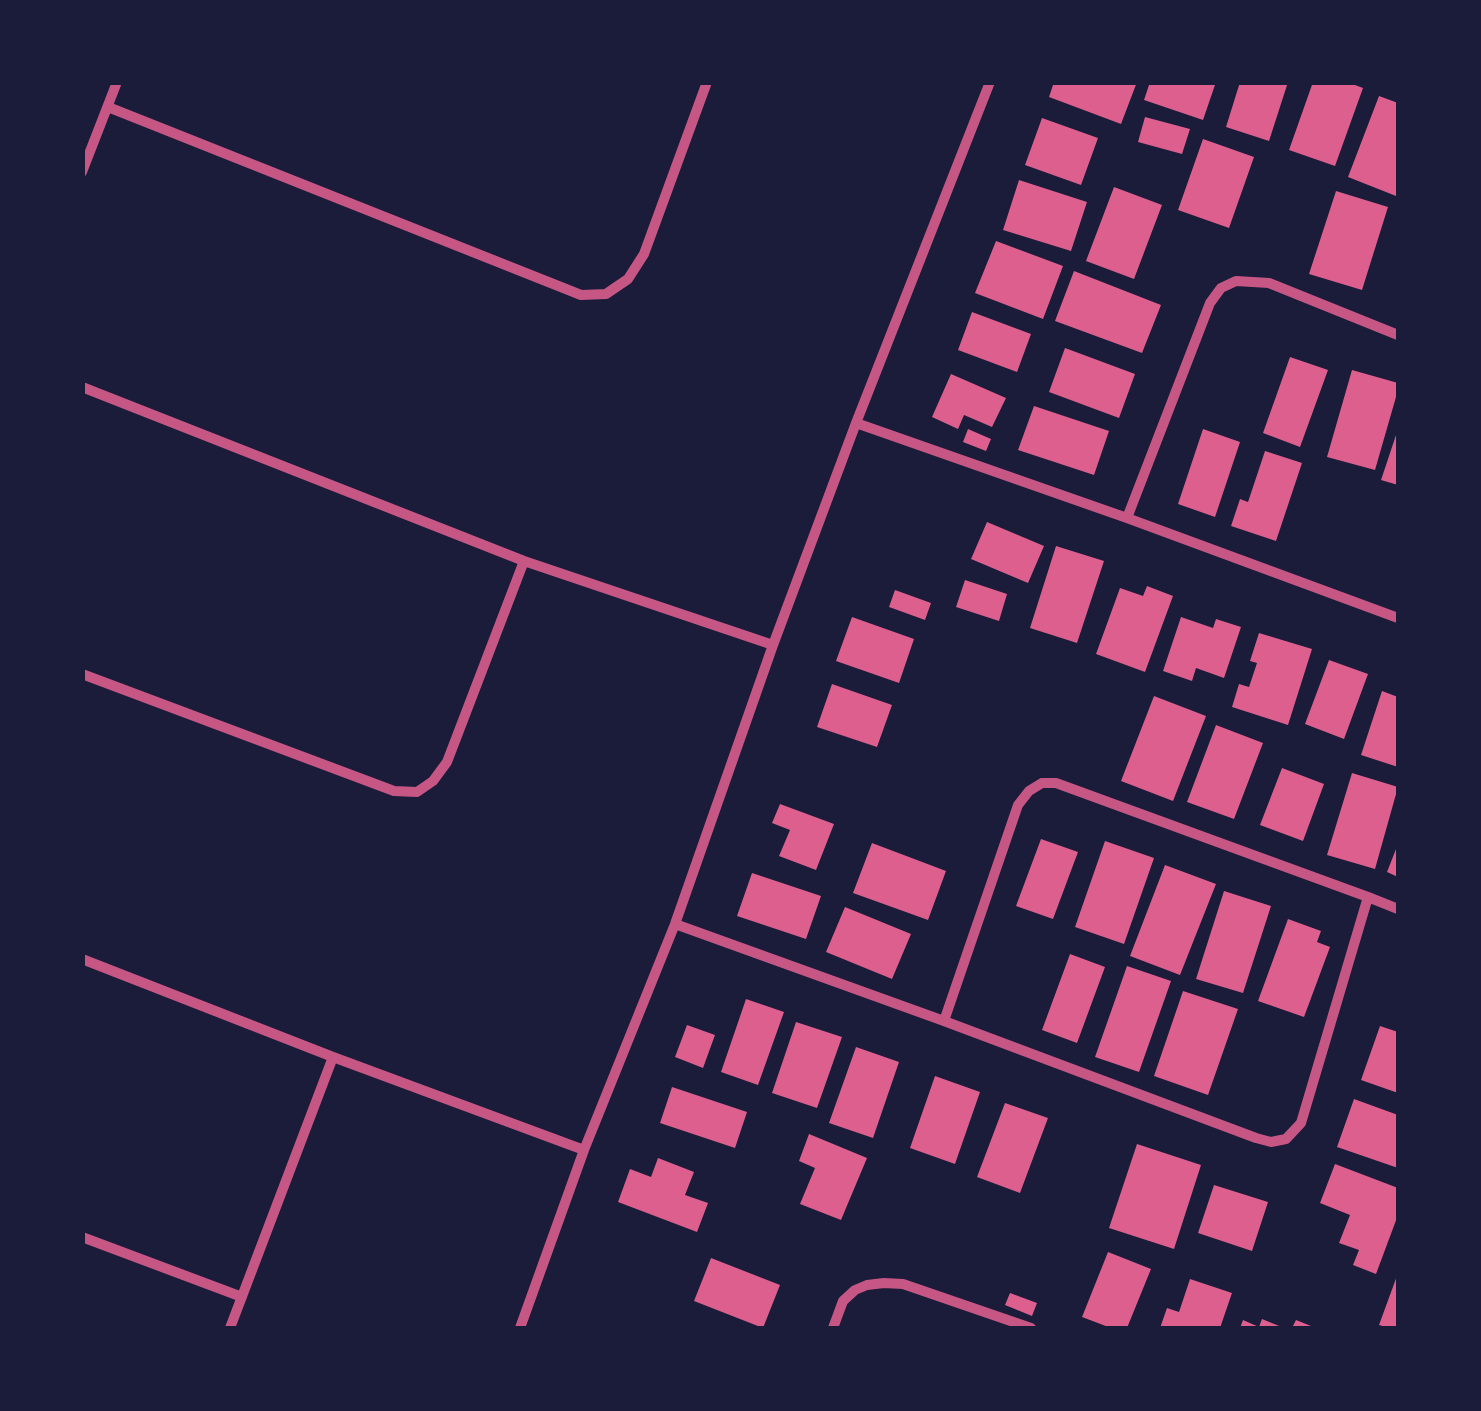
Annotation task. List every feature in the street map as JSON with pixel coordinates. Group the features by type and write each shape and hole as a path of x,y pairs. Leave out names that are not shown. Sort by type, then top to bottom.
{"street":[{"path":"82,172 117,82"},
{"path":"108,107 581,296 606,294 628,279 644,254 707,82"},
{"path":"520,1328 584,1150 674,924 856,423 990,82"},
{"path":"1127,518 1210,303 1220,288 1236,281 1269,283 1398,335"},
{"path":"82,387 524,561 773,645"},
{"path":"856,423 1398,618"},
{"path":"82,674 394,790 417,792 433,781 448,762 524,561"},
{"path":"944,1021 1018,805 1042,784 1056,783 1398,910"},
{"path":"674,924 1271,1142 1286,1138 1301,1123 1368,897"},
{"path":"82,959 584,1150"},
{"path":"230,1328 333,1057"},
{"path":"82,1237 242,1297"},
{"path":"833,1328 843,1301 854,1290 884,1283 903,1284 1031,1328"}],"building":[{"path":"1054,82 1137,82 1121,124 1049,97"},
{"path":"1150,82 1216,82 1203,120 1144,100"},
{"path":"1240,82 1288,82 1269,141 1226,127"},
{"path":"1313,82 1347,82 1363,88 1335,166 1289,150"},
{"path":"1379,96 1398,103 1396,196 1348,177"},
{"path":"1145,117 1190,129 1182,154 1138,142"},
{"path":"1042,118 1098,138 1081,185 1025,165"},
{"path":"1203,139 1254,157 1229,228 1178,210"},
{"path":"1019,180 1087,202 1071,251 1003,230"},
{"path":"1114,187 1162,205 1134,279 1086,261"},
{"path":"1336,191 1388,207 1362,290 1309,274"},
{"path":"996,241 1063,266 1043,319 975,293"},
{"path":"1074,271 1161,305 1142,353 1055,321"},
{"path":"972,312 1031,334 1017,372 958,350"},
{"path":"1065,348 1135,374 1119,418 1049,392"},
{"path":"1290,357 1328,370 1300,447 1263,433"},
{"path":"1352,370 1398,383 1375,470 1327,457"},
{"path":"951,374 1006,398 992,427 964,415 958,429 932,417"},
{"path":"1034,406 1109,431 1094,475 1018,450"},
{"path":"968,429 991,439 986,451 963,442"},
{"path":"1203,429 1240,442 1215,517 1178,504"},
{"path":"1398,429 1398,485 1381,480"},
{"path":"1265,451 1302,463 1276,541 1231,526 1240,499 1248,502"},
{"path":"987,522 1044,546 1028,583 971,559"},
{"path":"1056,546 1104,561 1077,643 1030,628"},
{"path":"965,580 1007,594 999,621 956,607"},
{"path":"1147,586 1173,596 1145,672 1096,654 1120,588 1143,596"},
{"path":"895,590 931,603 925,620 889,607"},
{"path":"852,617 914,639 899,683 836,661"},
{"path":"1181,617 1213,628 1216,619 1241,627 1224,678 1196,668 1192,681 1163,671"},
{"path":"1259,633 1312,649 1288,725 1232,707 1239,684 1249,687 1257,663 1250,661"},
{"path":"1329,660 1368,674 1344,739 1305,724"},
{"path":"832,684 892,705 877,747 817,727"},
{"path":"1382,691 1398,697 1398,767 1361,755"},
{"path":"1154,696 1206,716 1173,801 1121,781"},
{"path":"1216,725 1263,743 1234,819 1187,802"},
{"path":"1282,768 1324,784 1303,841 1260,825"},
{"path":"1352,773 1398,787 1375,869 1327,855"},
{"path":"780,804 834,824 816,870 779,856 790,830 772,823"},
{"path":"1041,839 1078,852 1053,919 1016,906"},
{"path":"1105,841 1154,858 1124,944 1075,927"},
{"path":"872,843 946,871 928,920 853,893"},
{"path":"1398,844 1398,877 1387,872"},
{"path":"1165,865 1216,884 1180,975 1130,956"},
{"path":"752,873 821,896 806,939 737,916"},
{"path":"1224,891 1271,906 1243,993 1196,979"},
{"path":"845,907 911,934 892,979 826,952"},
{"path":"1288,919 1321,931 1317,942 1330,947 1304,1017 1258,1001"},
{"path":"1070,954 1105,967 1077,1043 1042,1030"},
{"path":"1127,966 1171,981 1139,1072 1095,1057"},
{"path":"1183,991 1238,1009 1208,1095 1154,1076"},
{"path":"746,999 784,1012 758,1085 721,1072"},
{"path":"796,1022 842,1037 817,1108 772,1093"},
{"path":"687,1025 715,1035 703,1068 675,1057"},
{"path":"1380,1026 1398,1032 1398,1093 1361,1080"},
{"path":"856,1047 899,1062 873,1138 829,1123"},
{"path":"935,1076 980,1092 955,1164 910,1148"},
{"path":"672,1087 747,1112 735,1148 660,1123"},
{"path":"1354,1099 1398,1115 1398,1168 1337,1147"},
{"path":"1005,1103 1048,1118 1020,1193 977,1177"},
{"path":"809,1134 867,1158 841,1220 800,1204 815,1168 799,1161"},
{"path":"1137,1144 1201,1165 1174,1249 1109,1228"},
{"path":"658,1158 694,1172 685,1195 708,1203 697,1232 618,1202 630,1169 651,1177"},
{"path":"1335,1164 1398,1188 1398,1215 1376,1274 1353,1265 1359,1250 1339,1243 1350,1215 1320,1203"},
{"path":"1214,1185 1268,1202 1252,1251 1198,1233"},
{"path":"1108,1252 1151,1269 1127,1328 1111,1328 1082,1317"},
{"path":"711,1258 780,1285 763,1328 694,1301"},
{"path":"1398,1273 1398,1328 1389,1328 1379,1325"},
{"path":"1190,1279 1232,1293 1220,1328 1160,1328 1167,1308 1179,1312"},
{"path":"1010,1293 1037,1303 1032,1316 1005,1305"},
{"path":"1262,1319 1284,1328 1240,1328 1243,1320 1259,1327"},
{"path":"1296,1320 1316,1328 1292,1328"}]}
